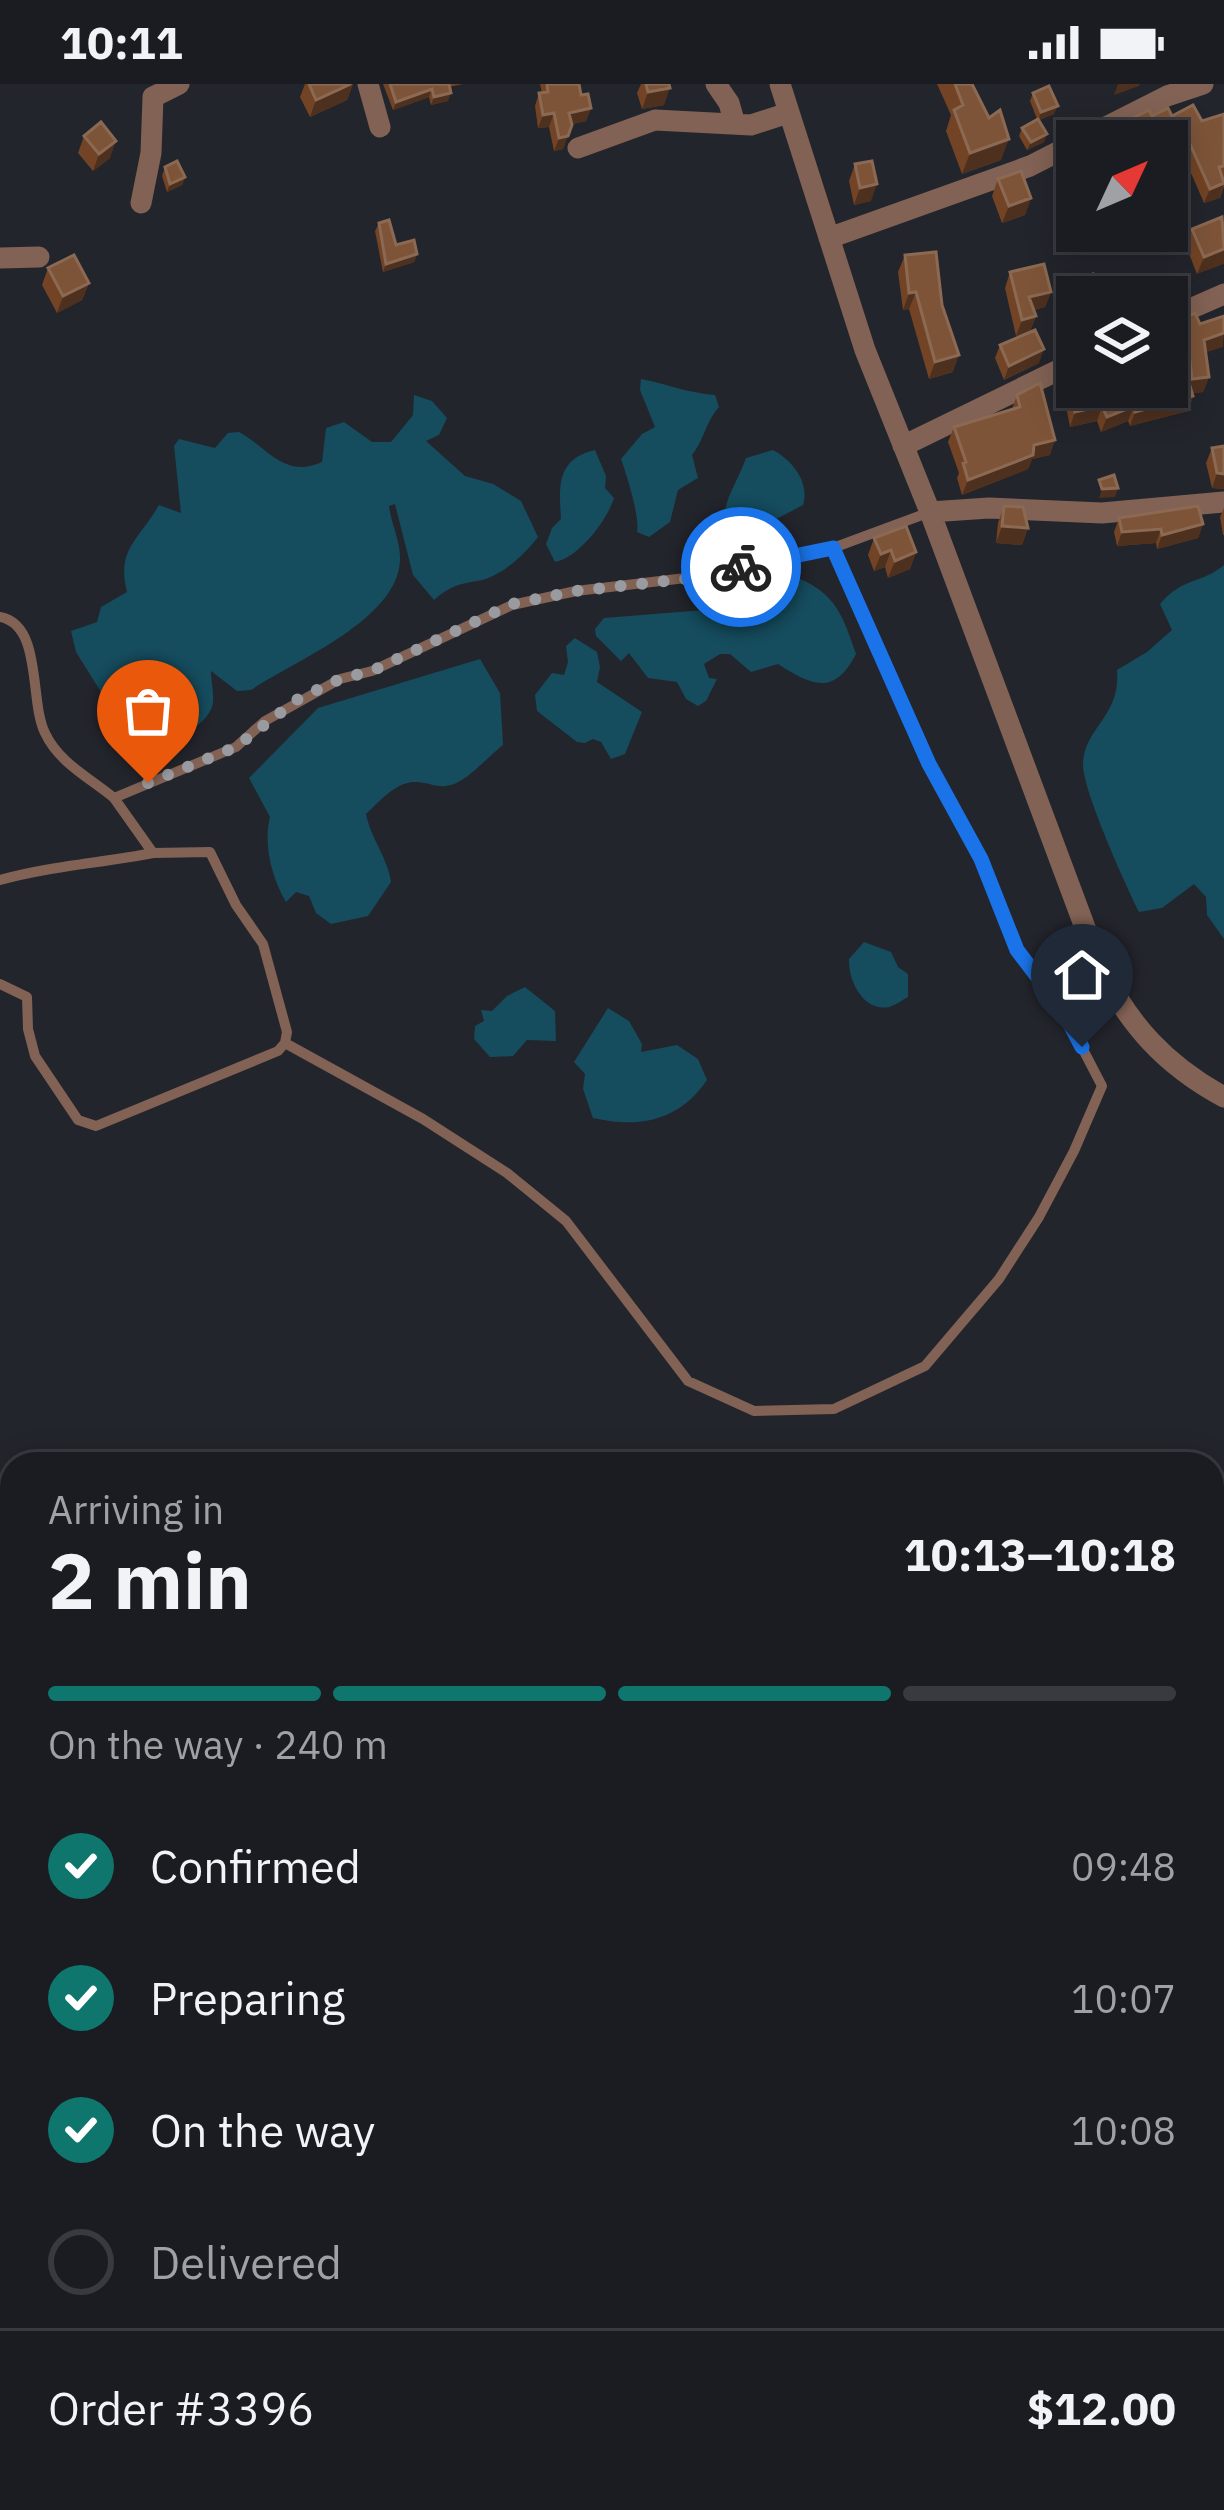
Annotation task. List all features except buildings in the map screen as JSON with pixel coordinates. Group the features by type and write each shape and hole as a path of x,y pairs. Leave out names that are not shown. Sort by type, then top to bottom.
{"street":[{"path":"141,203 151,153 153,97 179,84"},
{"path":"368,84 380,127"},
{"path":"716,84 735,124"},
{"path":"780,84 865,350 1099,965 1144,1039 1167,1061 1224,1097"},
{"path":"1122,120 1194,85"},
{"path":"578,148 656,120 735,124 767,122 788,113"},
{"path":"829,238 1056,152"},
{"path":"0,258 39,257"},
{"path":"1188,310 1224,294"},
{"path":"903,446 1056,372"},
{"path":"930,512 989,508 1102,513 1224,502"}],"lane":[{"path":"114,798 236,747 282,710 340,679 372,671 512,604 576,591 694,578 833,548 930,512"},
{"path":"285,1043 423,1119 507,1173 566,1221 688,1381 754,1411 834,1408 925,1366 999,1279 1040,1216 1102,1086 1062,1009 1017,950 981,859 929,764 833,548"},
{"path":"0,616 24,632 43,730 55,750 114,798 153,853"},
{"path":"0,880 41,869 153,853 210,852 236,905 263,944 287,1032 285,1043 278,1051 95,1126 86,1125 35,1056 27,997 0,984"}],"water":[{"path":"641,379 715,395 719,407 692,455 698,478 678,490 670,522 649,537 637,532 621,459 642,434 655,427 640,390"},
{"path":"414,395 432,401 447,418 439,435 426,441 465,476 493,484 521,501 538,537 532,544 494,575 454,587 434,600 413,575 395,504 389,506 399,547 395,582 363,620 251,690 237,691 211,671 211,710 192,730 166,743 159,745 118,719 76,652 71,631 97,622 101,607 127,592 127,555 159,505 181,513 174,446 179,439 215,448 228,433 239,432 278,460 309,466 322,462 326,428 344,422 372,442 391,442 413,415"},
{"path":"595,450 606,476 605,488 614,498 590,537 573,554 555,562 546,544 561,519 563,476 573,460"},
{"path":"773,450 798,473 804,488 803,505 746,535 724,520 726,504 746,458"},
{"path":"1224,565 1224,939 1207,915 1206,897 1194,884 1162,908 1139,912 1097,815 1083,764 1089,740 1114,699 1117,670 1172,630 1160,604 1177,589"},
{"path":"798,578 830,599 856,654 848,668 830,682 811,681 778,664 751,672 730,654 720,654 704,664 709,678 717,679 706,701 698,706 686,699 677,682 648,678 629,653 621,661 596,636 595,629 604,618 704,610 732,593 757,592"},
{"path":"575,638 597,652 597,682 642,712 625,754 611,759 601,742 577,742 537,711 535,695 552,673 564,675 566,646"},
{"path":"480,659 500,693 503,745 457,783 406,783 366,814 391,882 368,916 331,924 316,913 309,896 296,892 286,902 270,861 270,817 249,778 318,708"},
{"path":"864,942 891,952 898,967 908,974 908,997 880,1007 859,993 849,959"},
{"path":"525,987 555,1011 556,1041 527,1040 513,1056 490,1057 474,1039 475,1026 484,1021 481,1010 492,1011"},
{"path":"608,1008 629,1021 642,1044 641,1052 677,1045 698,1059 707,1080 696,1094 658,1118 627,1122 593,1118 583,1089 585,1074 574,1062"}],"way so far":[{"path":"148,783 236,747 298,699 340,679 372,671 512,604 741,567"}],"route":[{"path":"741,567 833,548 929,764 981,859 1017,950 1062,1009 1082,1047"}]}
